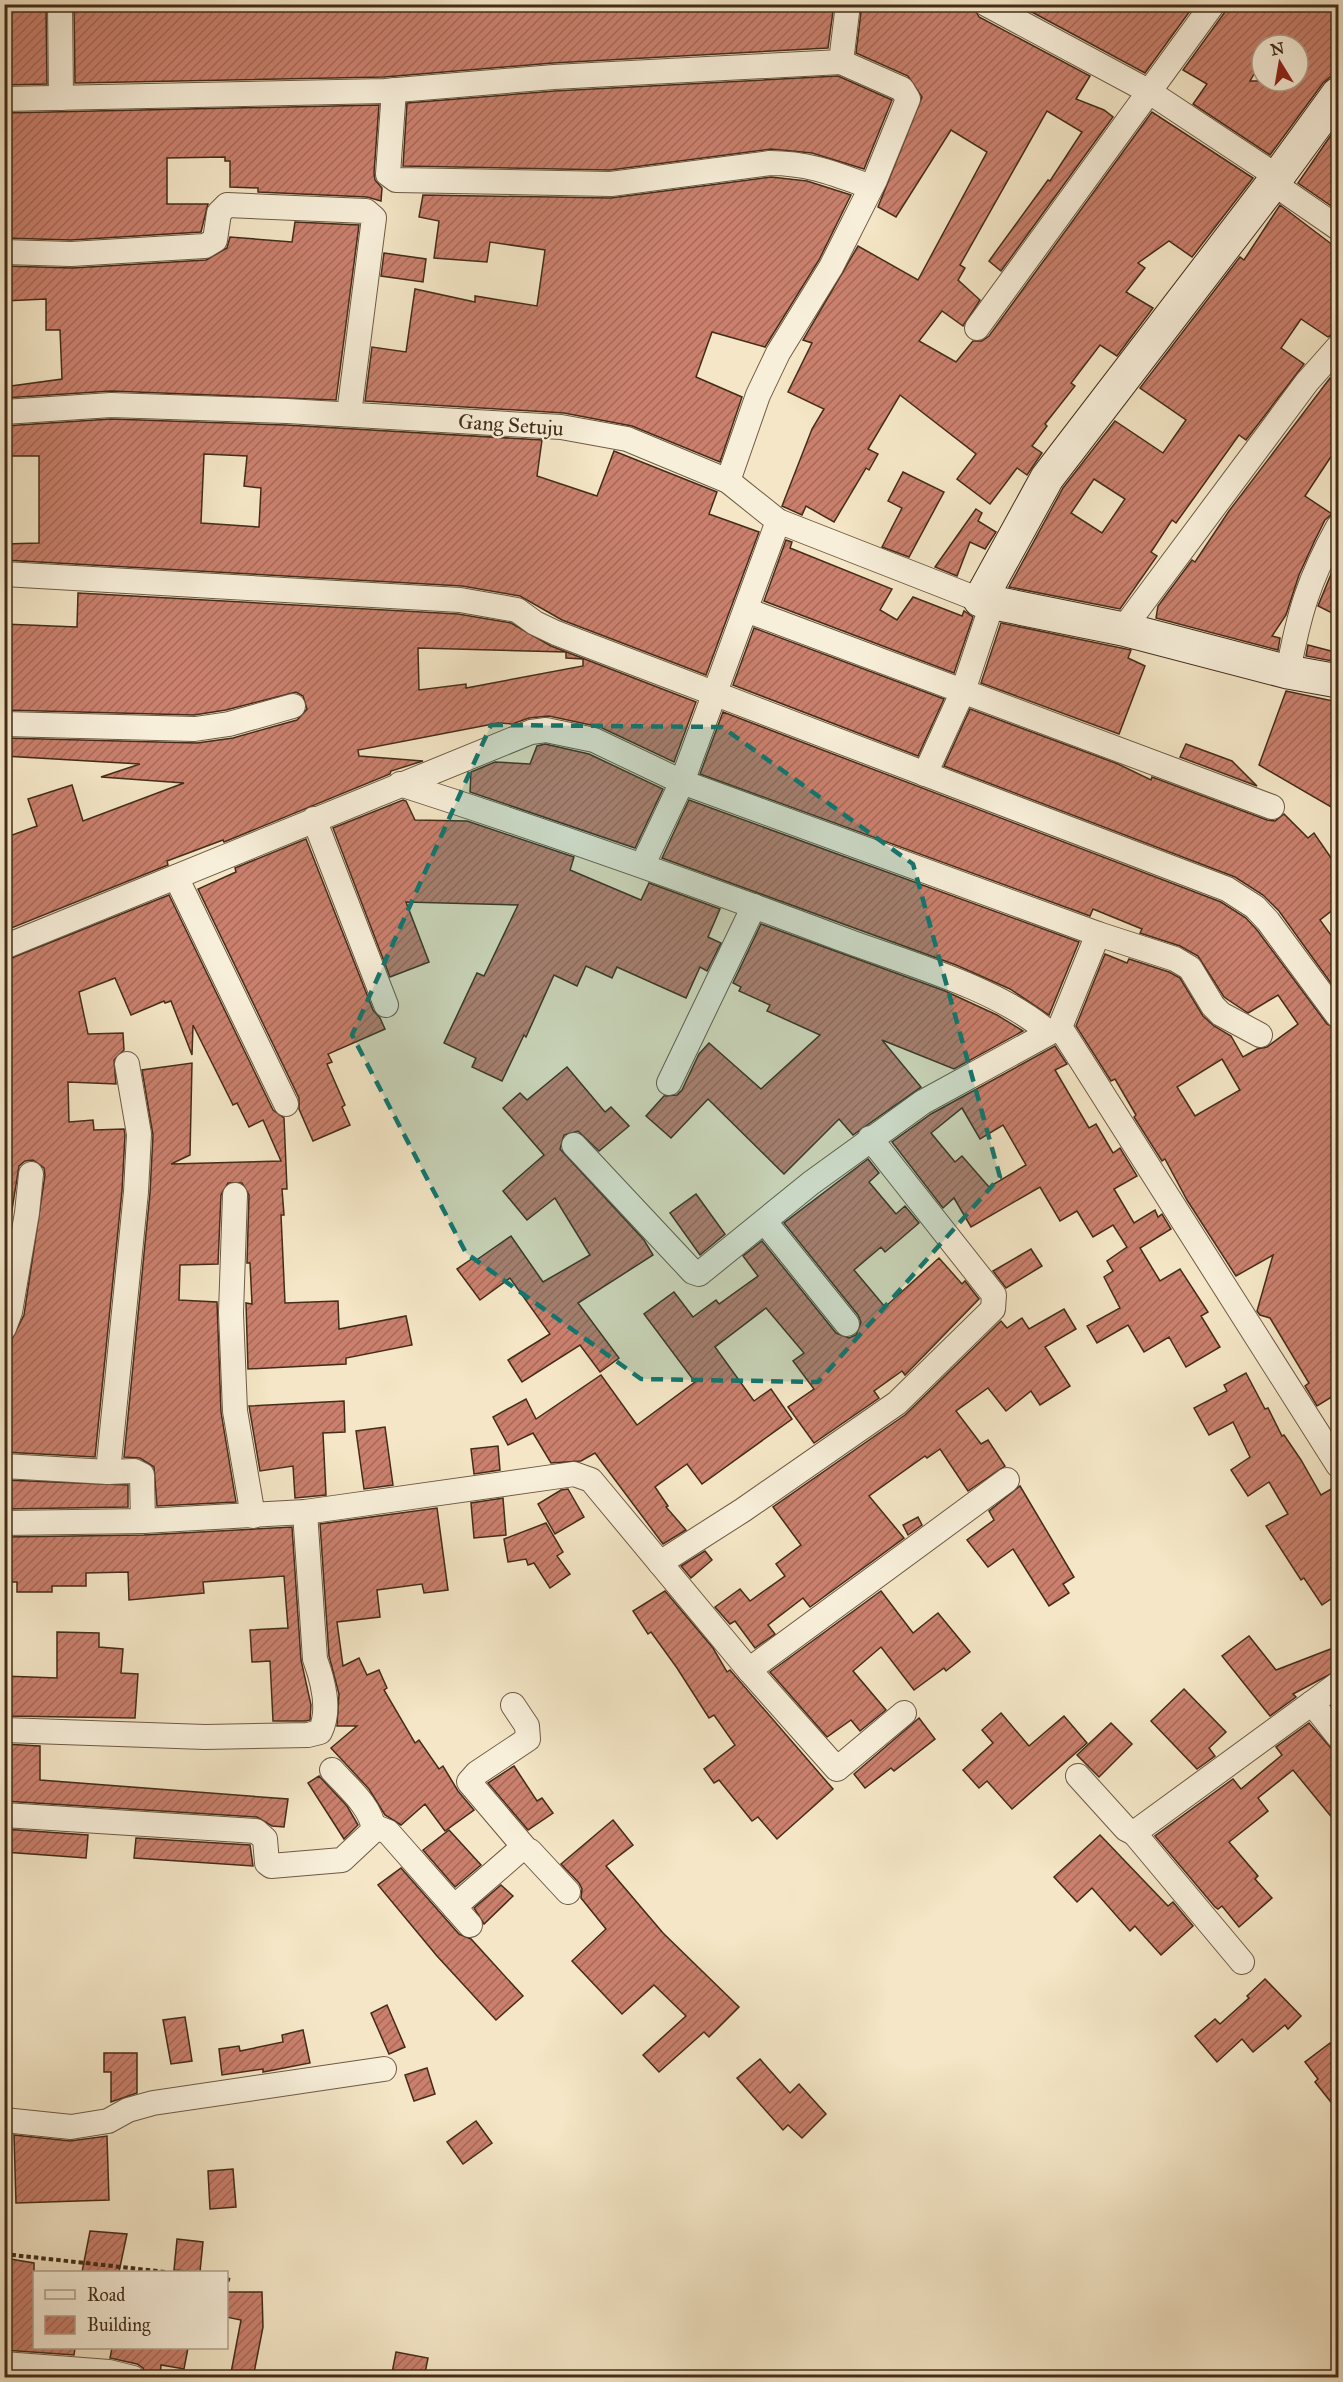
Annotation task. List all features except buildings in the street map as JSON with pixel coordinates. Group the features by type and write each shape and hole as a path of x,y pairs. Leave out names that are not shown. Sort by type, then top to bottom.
{"street":[{"path":"60,4 61,98"},
{"path":"840,62 848,4"},
{"path":"986,4 1148,91 1276,180 1338,228"},
{"path":"977,328 1213,4"},
{"path":"4,99 394,90 555,77 840,62 902,89 908,95 871,187 831,267 778,353 758,395 728,481"},
{"path":"394,90 388,174 396,180 611,184 770,163 796,163 819,168 871,187"},
{"path":"925,774 963,691 986,600 1047,478 1276,180 1338,94"},
{"path":"4,252 71,254 205,246 215,240 219,213 227,205 366,211 374,218 349,414"},
{"path":"1123,629 1307,382 1338,347"},
{"name":"Gang Setuju","path":"4,412 111,405 349,414 561,427 627,439 728,481 778,521 986,600"},
{"path":"643,864 682,782 778,521"},
{"path":"1288,672 1302,603 1310,581 1338,527"},
{"path":"4,574 460,600 517,610 556,633 1238,895 1268,921 1338,1016"},
{"path":"986,600 1123,629 1288,672 1338,681"},
{"path":"747,610 1272,807"},
{"path":"4,724 195,729 230,724 293,706"},
{"path":"4,947 400,784 531,732 546,730 594,740 682,782 1098,934 1184,963 1221,1014 1260,1035"},
{"path":"400,784 643,864 961,983 1054,1030 1338,1465"},
{"path":"314,819 386,1005"},
{"path":"176,877 286,1104"},
{"path":"669,1083 754,906"},
{"path":"574,1145 693,1272 703,1272 870,1138 923,1102 1054,1030 1098,934"},
{"path":"108,1472 136,1192 139,1134 127,1064"},
{"path":"660,1563 743,1510 897,1403 993,1309 994,1294 870,1138"},
{"path":"4,1328 27,1213 31,1174"},
{"path":"235,1195 231,1313 235,1411 253,1516"},
{"path":"765,1222 847,1324"},
{"path":"4,1466 108,1472 134,1471 142,1475 143,1521"},
{"path":"4,1523 143,1521 305,1512 574,1474 591,1480 749,1670 837,1769 904,1713"},
{"path":"749,1670 1007,1480"},
{"path":"4,1730 204,1737 308,1735 320,1732 325,1722 323,1678 315,1659 305,1512"},
{"path":"1134,1833 1338,1684"},
{"path":"1312,1703 1338,1736"},
{"path":"513,1705 527,1726 528,1739 477,1773 470,1782 525,1848 568,1892"},
{"path":"4,1815 256,1831 265,1839 267,1863 278,1868 342,1860 374,1830 374,1826 366,1809 332,1770"},
{"path":"1078,1776 1126,1829 1134,1833 1242,1962"},
{"path":"374,1826 388,1832 470,1925"},
{"path":"454,1907 518,1851 525,1848"},
{"path":"4,2120 70,2127 108,2121 128,2110 153,2103 384,2069"},
{"path":"4,2364 109,2372 133,2378"}],"path":[{"path":"4,2254 157,2271"}],"highlighted area":[{"path":"491,725 722,727 913,864 1000,1177 818,1382 641,1379 466,1253 352,1035"}]}
